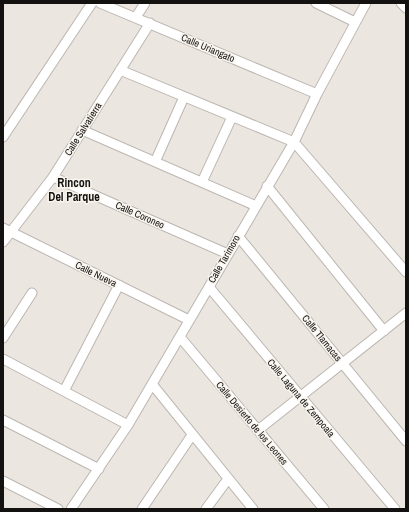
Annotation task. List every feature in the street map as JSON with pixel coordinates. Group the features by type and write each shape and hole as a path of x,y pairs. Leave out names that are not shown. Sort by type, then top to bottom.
{"street":[{"path":"3,137 92,3"},
{"name":"Calle Uriangato","path":"100,3 317,94"},
{"path":"136,17 145,3"},
{"path":"316,3 355,22"},
{"name":"Calle Tarimoro","path":"71,509 128,425 294,142 317,94 366,3"},
{"path":"401,3 406,8"},
{"name":"Calle Salvatierra","path":"3,242 6,230 53,177 150,23"},
{"path":"120,70 294,142 406,272"},
{"path":"156,162 184,96"},
{"path":"202,182 232,117"},
{"path":"82,130 256,206"},
{"name":"Calle Coroneo","path":"53,177 228,254"},
{"path":"267,186 384,331"},
{"name":"Calle Nueva","path":"6,230 189,320"},
{"name":"Calle Tlamacas","path":"238,236 406,441"},
{"path":"64,391 118,285"},
{"name":"Calle Laguna de Zempoala","path":"209,287 395,509"},
{"path":"3,338 32,293"},
{"path":"258,430 406,313"},
{"name":"Calle Desierto de los Leones","path":"180,336 324,509"},
{"path":"3,359 128,425"},
{"path":"152,384 192,435 254,509"},
{"path":"3,420 99,468"},
{"path":"142,509 192,435"},
{"path":"206,509 228,479"},
{"path":"3,481 58,509"}],"district":[{"name":"Rincon Del Parque","path":"74,190"}]}
